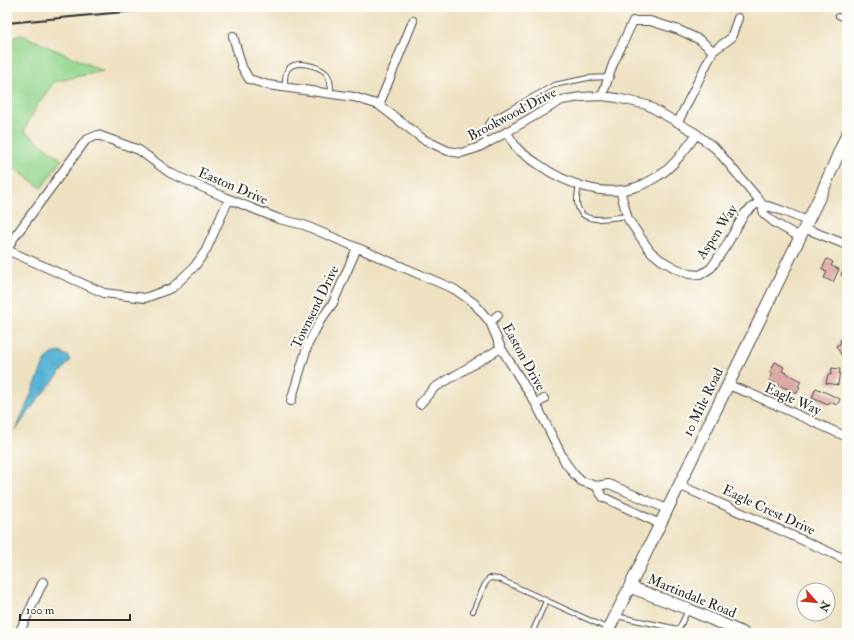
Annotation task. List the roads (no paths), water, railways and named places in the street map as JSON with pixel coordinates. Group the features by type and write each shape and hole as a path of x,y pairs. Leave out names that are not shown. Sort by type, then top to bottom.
{"main road":[{"name":"10 Mile Road","path":"608,631 804,228 847,134"},
{"name":"Martindale Road","path":"630,587 688,609 743,633"}],"street":[{"path":"678,122 713,51 731,38 738,18"},
{"path":"379,105 413,21"},
{"path":"602,96 621,45 634,21 650,21 679,30 700,40 713,51"},
{"name":"Brookwood Drive","path":"233,36 242,67 249,79 268,86 354,97 379,105 423,139 448,151 461,153 485,144 562,100 580,96 602,96 646,105 678,122 697,134 716,149 761,203 764,214 776,223 804,228"},
{"path":"506,132 516,148 546,170 566,181 606,191 636,187 661,174 679,157 697,134"},
{"name":"Easton Drive","path":"7,250 13,238 86,140 98,135 139,150 170,173 279,219 304,225 454,290 474,303 490,322 501,348 536,404 565,462 580,481 596,486 609,484 667,509"},
{"name":"Aspen Way","path":"620,190 627,216 650,250 661,260 689,274 700,274 711,268 716,263 745,213 761,203"},
{"path":"7,250 104,293 145,298 172,288 195,266 206,250 229,199"},
{"path":"761,203 772,206 789,214 804,228 847,245"},
{"name":"Townsend Drive","path":"291,402 308,344 320,321 333,303 357,248"},
{"name":"Easton Drive","path":"490,322 498,315"},
{"path":"420,404 434,388 501,348"},
{"name":"Eagle Way","path":"728,385 846,435"},
{"name":"Easton Drive","path":"536,404 544,399"},
{"name":"Eagle Crest Drive","path":"679,484 847,560"},
{"name":"Easton Drive","path":"596,486 603,497 660,524"},
{"path":"18,633 43,582"}],"lane":[{"path":"838,16 847,20"},
{"path":"285,88 285,78 288,69 297,64 308,65 326,73 330,81 331,94"},
{"path":"485,144 485,128 491,120 554,85 588,78 608,77"},
{"path":"579,185 577,202 580,212 586,217 592,219 627,216"},
{"path":"473,611 484,586 490,578 498,579 608,631"},
{"path":"532,633 546,601"},
{"path":"615,616 678,631 688,609"}],"water":[{"path":"60,352 68,356 70,361 38,399 16,430 44,363 51,354"}],"railway":[{"path":"7,23 177,7"}]}
